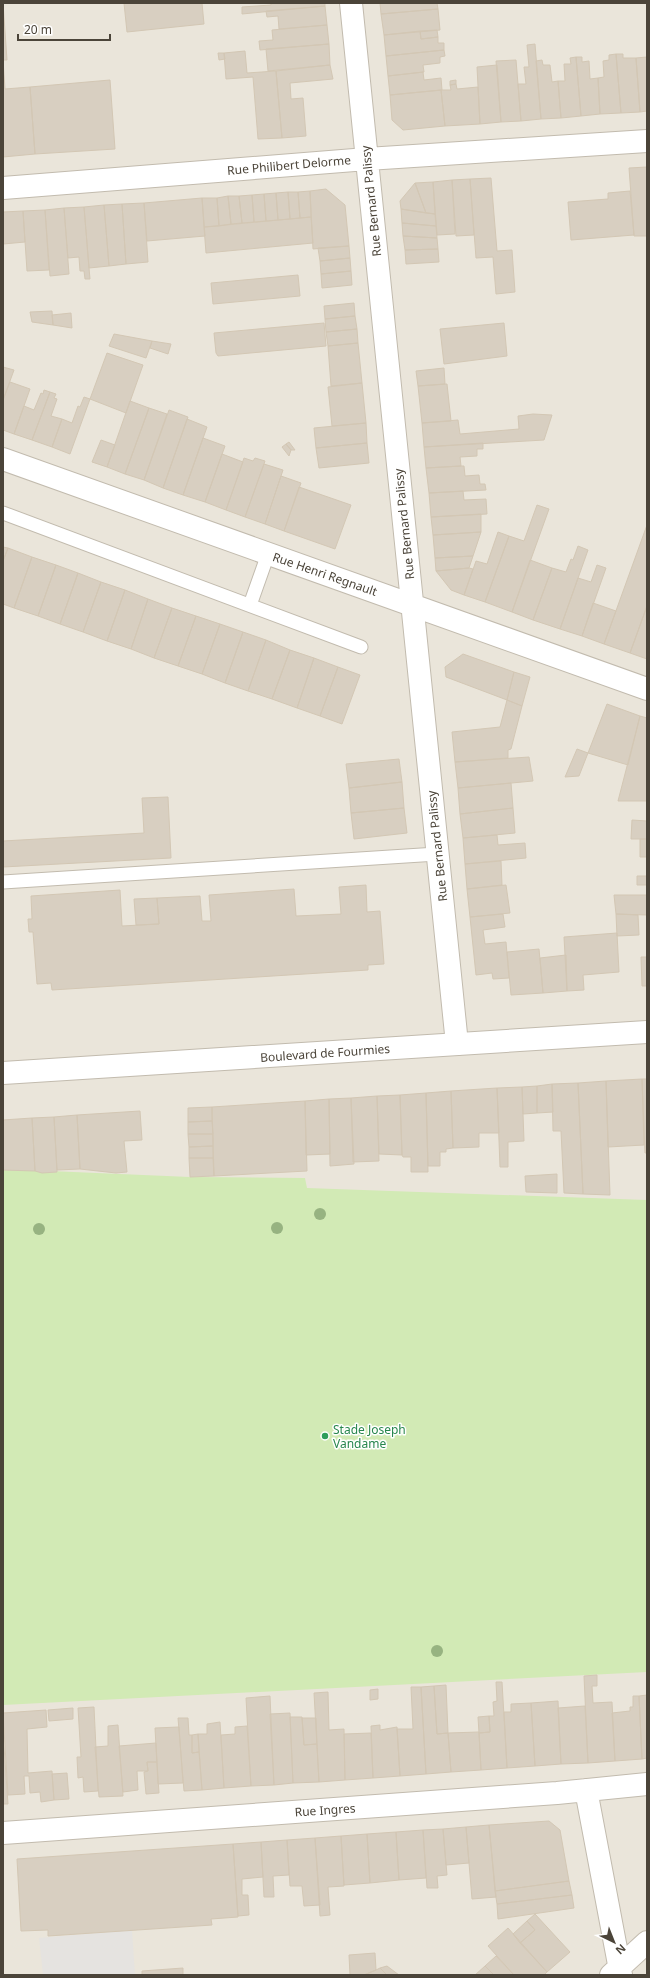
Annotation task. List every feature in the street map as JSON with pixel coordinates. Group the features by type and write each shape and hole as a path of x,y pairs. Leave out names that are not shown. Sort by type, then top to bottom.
{"street":[{"name":"Rue Bernard Palissy","path":"351,3 457,1044"},
{"name":"Rue Philibert Delorme","path":"3,188 367,159 647,141"},
{"name":"Rue Henri Regnault","path":"3,459 647,689"},
{"name":"Boulevard de Fourmies","path":"3,1073 647,1032"},
{"name":"Rue Ingres","path":"3,1833 586,1790 647,1784"},
{"path":"586,1790 617,1972"},
{"path":"617,1972 647,1942"}],"lane":[{"path":"3,513 361,647"},
{"path":"250,606 268,554"},
{"path":"3,882 437,854"}],"shaded area":[{"path":"3,3 647,3 647,1975 3,1975"},
{"path":"132,1930 135,1975 43,1975 39,1938"}],"green space":[{"name":"Stade Joseph Vandame","path":"3,1169 190,1177 305,1178 307,1188 647,1200 647,1672 3,1705"}],"building":[{"path":"3,3 7,60 3,60"},
{"path":"124,3 202,3 204,24 127,32"},
{"path":"271,3 325,3 325,6 242,14 242,7 271,5"},
{"path":"380,3 437,3 438,9 381,14"},
{"path":"325,6 327,25 279,29 278,16 267,17 266,11"},
{"path":"438,9 440,30 384,35 381,14"},
{"path":"327,25 329,44 260,50 259,41 273,40 272,30"},
{"path":"437,30 438,37 421,39 420,31"},
{"path":"420,31 421,39 438,37 438,43 444,43 444,50 386,56 384,35"},
{"path":"329,44 330,65 268,71 266,49"},
{"path":"535,44 541,119 521,121 518,84 526,84 524,67 529,67 527,45"},
{"path":"444,50 445,56 440,57 440,63 423,65 424,72 388,76 386,56"},
{"path":"245,51 247,73 276,71 282,138 258,139 253,77 226,79 224,53"},
{"path":"218,53 224,53 225,59 219,60"},
{"path":"616,54 623,54 623,58 636,58 640,112 621,113"},
{"path":"616,54 621,113 600,114 598,78 604,77 603,61 609,60 609,55"},
{"path":"576,57 581,116 561,118 558,81 565,81 564,64 571,64 570,58"},
{"path":"576,57 582,57 582,62 589,61 590,79 598,78 600,114 581,116"},
{"path":"647,57 647,111 640,112 636,58"},
{"path":"3,60 5,89 30,87 35,154 3,157"},
{"path":"516,60 521,121 501,122 496,61"},
{"path":"542,60 543,65 550,65 552,82 558,81 561,118 541,119 536,61"},
{"path":"330,65 333,79 290,83 291,99 303,98 306,136 282,138 276,71"},
{"path":"497,65 501,122 480,124 477,67"},
{"path":"423,72 424,80 441,78 442,90 390,95 388,76"},
{"path":"110,80 115,149 35,154 30,87"},
{"path":"456,80 456,84 450,85 450,81"},
{"path":"456,84 457,89 478,87 480,124 445,126 441,90 451,90 450,85"},
{"path":"441,90 445,126 403,130 392,120 390,95"},
{"path":"647,167 647,236 634,236 629,168"},
{"path":"491,178 497,251 512,250 515,292 496,294 493,257 476,258 470,179"},
{"path":"470,179 474,235 456,236 452,180"},
{"path":"452,180 455,234 437,235 433,182"},
{"path":"433,182 435,214 426,213 415,183"},
{"path":"415,183 426,213 401,209 400,201"},
{"path":"326,189 345,205 349,246 313,249 310,191"},
{"path":"310,191 311,217 300,218 298,192"},
{"path":"630,191 634,235 571,240 568,202 608,199 608,193"},
{"path":"288,192 298,192 300,218 290,219"},
{"path":"288,192 290,219 278,220 276,193"},
{"path":"276,193 278,220 266,221 264,194"},
{"path":"264,194 266,221 254,222 252,195"},
{"path":"252,195 254,222 242,223 239,196"},
{"path":"228,196 239,196 242,223 231,224"},
{"path":"228,196 231,224 219,226 217,198"},
{"path":"202,198 217,198 219,226 204,227"},
{"path":"202,198 205,236 147,241 144,203"},
{"path":"144,203 148,262 126,264 122,204"},
{"path":"122,204 126,264 109,266 104,205"},
{"path":"104,205 109,266 89,268 84,207"},
{"path":"84,207 90,279 85,279 84,271 80,271 79,257 68,258 64,208"},
{"path":"64,208 69,274 50,276 45,210"},
{"path":"401,209 435,214 436,226 402,223"},
{"path":"45,210 49,270 27,271 23,211"},
{"path":"23,211 25,242 3,244 3,212"},
{"path":"311,217 313,243 206,253 204,227"},
{"path":"402,223 436,226 437,238 403,236"},
{"path":"403,236 437,238 438,249 405,250"},
{"path":"349,246 350,258 320,261 318,248"},
{"path":"438,249 439,262 406,264 405,250"},
{"path":"350,258 351,271 321,274 320,261"},
{"path":"351,271 352,285 322,288 321,274"},
{"path":"298,275 300,296 213,304 211,283"},
{"path":"354,303 355,316 325,319 324,306"},
{"path":"52,311 53,325 32,322 30,312"},
{"path":"71,313 72,328 53,325 52,315"},
{"path":"355,316 357,329 326,332 325,319"},
{"path":"324,323 326,346 218,356 216,353 214,333"},
{"path":"504,323 507,356 444,364 440,329"},
{"path":"357,329 358,343 328,346 326,332"},
{"path":"114,334 152,341 146,358 109,346"},
{"path":"152,341 171,344 168,354 150,348"},
{"path":"358,343 362,383 331,386 328,346"},
{"path":"107,353 143,365 126,413 90,399"},
{"path":"3,367 14,370 3,400"},
{"path":"444,368 445,384 418,386 416,371"},
{"path":"10,382 30,389 14,434 3,430 3,400"},
{"path":"362,383 366,423 332,426 328,387"},
{"path":"447,384 451,421 422,423 418,386"},
{"path":"44,390 50,392 32,440 14,434 24,406 34,410 41,393 43,394"},
{"path":"50,392 56,394 54,398 57,399 51,416 62,419 52,447 32,440"},
{"path":"84,397 90,399 70,454 52,447 62,419 72,423 78,406 80,407"},
{"path":"130,401 149,408 125,474 107,467"},
{"path":"149,408 167,414 144,480 125,474"},
{"path":"169,410 188,417 163,488 144,480"},
{"path":"533,414 552,415 544,440 424,447 422,423 458,420 460,434 519,429 518,416"},
{"path":"187,419 207,427 183,495 163,488"},
{"path":"366,423 367,443 316,448 314,428"},
{"path":"203,438 225,446 205,502 183,495"},
{"path":"101,440 115,445 107,467 92,462"},
{"path":"289,442 295,450 291,450 286,444"},
{"path":"367,443 369,463 319,468 316,448"},
{"path":"483,443 483,449 477,449 477,456 460,457 461,466 426,468 424,447"},
{"path":"286,444 291,450 289,456 282,447"},
{"path":"222,454 243,462 226,510 205,502"},
{"path":"244,458 253,461 255,458 265,461 245,517 226,510"},
{"path":"264,464 283,470 265,524 245,517"},
{"path":"464,466 465,476 479,475 480,484 485,484 486,490 429,493 426,468"},
{"path":"281,476 301,483 284,531 265,524"},
{"path":"299,487 351,505 335,549 284,531"},
{"path":"463,491 464,500 486,499 487,514 431,517 429,493"},
{"path":"537,505 549,509 512,612 485,602 509,536 524,541"},
{"path":"481,514 481,532 433,535 431,517"},
{"path":"647,525 647,606 630,653 604,644"},
{"path":"481,532 473,556 435,558 433,535"},
{"path":"498,532 509,536 485,602 464,595 476,561 487,564"},
{"path":"578,546 588,550 560,629 533,620 552,568 566,572 571,559 573,560"},
{"path":"3,547 8,548 3,561"},
{"path":"8,548 32,557 14,608 3,604 3,561"},
{"path":"473,556 469,568 436,571 435,558"},
{"path":"32,557 56,565 38,616 14,608"},
{"path":"530,560 552,568 533,620 512,612"},
{"path":"56,565 78,573 60,624 38,616"},
{"path":"597,565 606,568 582,636 560,629 578,578 591,582"},
{"path":"469,568 473,569 464,595 451,590 436,571"},
{"path":"78,573 101,582 83,632 60,624"},
{"path":"101,582 125,590 107,641 83,632"},
{"path":"125,590 148,599 131,649 107,641"},
{"path":"148,599 172,608 154,658 131,649"},
{"path":"593,603 616,611 604,644 582,636"},
{"path":"647,606 647,659 630,653"},
{"path":"172,608 196,616 178,666 154,658"},
{"path":"196,616 220,624 202,674 178,666"},
{"path":"220,624 243,632 225,683 202,674"},
{"path":"243,632 266,640 248,691 225,683"},
{"path":"266,640 290,650 272,699 248,691"},
{"path":"290,650 314,658 297,708 272,699"},
{"path":"463,654 514,672 507,700 446,677 445,667"},
{"path":"314,658 338,667 320,716 297,708"},
{"path":"338,667 360,675 342,724 320,716"},
{"path":"514,672 530,677 522,706 507,700"},
{"path":"507,700 522,706 511,749 508,750 508,758 455,762 452,732 500,727"},
{"path":"607,704 640,716 628,765 588,753"},
{"path":"640,716 647,718 647,801 618,801"},
{"path":"577,749 588,753 579,776 565,777"},
{"path":"529,757 533,781 458,788 455,762"},
{"path":"399,759 402,782 349,788 346,764"},
{"path":"402,782 404,808 351,813 349,788"},
{"path":"511,783 513,808 460,814 458,788"},
{"path":"168,797 171,858 3,867 3,841 144,833 142,798"},
{"path":"404,808 407,833 354,839 351,813"},
{"path":"513,808 515,833 463,838 460,814"},
{"path":"632,820 647,821 647,839 631,839"},
{"path":"497,835 498,845 525,843 526,858 465,864 463,838"},
{"path":"640,839 647,839 647,857 640,857"},
{"path":"501,861 502,885 467,889 465,864"},
{"path":"637,876 647,876 647,885 637,885"},
{"path":"366,885 367,912 380,911 384,964 368,965 368,970 52,990 51,983 37,984 33,932 29,932 28,919 32,919 31,896 120,890 122,926 159,924 157,898 200,896 202,921 211,921 209,895 294,889 296,916 341,914 339,887"},
{"path":"506,885 510,913 470,917 467,889"},
{"path":"614,895 647,895 647,915 616,914"},
{"path":"157,898 159,924 136,925 134,899"},
{"path":"503,914 505,927 483,930 485,944 506,942 509,978 493,979 492,973 476,975 470,917"},
{"path":"616,914 638,915 639,935 617,936"},
{"path":"617,933 619,972 583,975 584,990 567,991 564,937"},
{"path":"539,949 543,993 511,995 507,952"},
{"path":"566,955 567,991 543,993 540,958"},
{"path":"641,957 647,957 647,986 642,986"},
{"path":"642,1079 647,1079 647,1153 645,1153"},
{"path":"642,1079 644,1145 608,1147 606,1081"},
{"path":"606,1081 610,1195 583,1194 578,1083"},
{"path":"578,1083 583,1194 564,1193 561,1131 553,1131 552,1084"},
{"path":"552,1084 553,1112 537,1113 537,1086"},
{"path":"537,1086 537,1113 523,1114 522,1087"},
{"path":"522,1087 524,1141 508,1142 508,1167 500,1167 497,1088"},
{"path":"497,1088 499,1133 479,1133 479,1147 453,1148 451,1091"},
{"path":"451,1091 453,1148 446,1149 446,1152 440,1152 440,1166 428,1166 426,1093"},
{"path":"426,1093 428,1172 411,1172 411,1157 403,1157 402,1155 400,1095"},
{"path":"400,1095 402,1155 379,1154 377,1096"},
{"path":"377,1096 379,1161 353,1162 351,1098"},
{"path":"351,1098 354,1164 330,1166 329,1099"},
{"path":"329,1099 330,1154 306,1155 305,1101"},
{"path":"305,1101 307,1171 214,1176 212,1107"},
{"path":"212,1107 212,1121 188,1122 188,1108"},
{"path":"140,1111 142,1140 124,1141 127,1172 116,1173 80,1169 77,1115"},
{"path":"77,1115 80,1169 57,1170 54,1117"},
{"path":"54,1117 57,1172 42,1173 35,1171 32,1118"},
{"path":"32,1118 35,1171 3,1170 3,1120"},
{"path":"212,1121 213,1134 188,1134 188,1122"},
{"path":"188,1134 213,1134 213,1146 189,1147"},
{"path":"213,1146 213,1158 189,1158 189,1147"},
{"path":"189,1158 213,1158 214,1176 190,1177"},
{"path":"557,1174 557,1193 526,1192 525,1176"},
{"path":"597,1675 597,1686 592,1686 593,1703 612,1702 615,1761 588,1763 584,1676"},
{"path":"496,1682 502,1682 507,1768 481,1770 479,1733 490,1732 489,1716 494,1716 493,1702 497,1701"},
{"path":"446,1685 448,1733 437,1734 434,1686"},
{"path":"434,1686 437,1734 448,1733 451,1772 426,1774 421,1687"},
{"path":"411,1687 421,1687 426,1774 400,1776 397,1729 413,1729"},
{"path":"378,1689 378,1699 370,1700 370,1690"},
{"path":"328,1692 329,1730 344,1729 345,1780 319,1782 314,1693"},
{"path":"647,1695 647,1758 642,1759 639,1696"},
{"path":"270,1696 274,1785 251,1786 246,1698"},
{"path":"633,1696 639,1696 642,1759 615,1761 612,1713 630,1711 630,1707 633,1707"},
{"path":"558,1701 561,1764 535,1766 531,1703"},
{"path":"531,1703 535,1766 507,1768 504,1712 511,1712 511,1704"},
{"path":"585,1706 588,1763 561,1764 558,1708"},
{"path":"94,1707 98,1791 84,1792 83,1777 78,1778 77,1757 81,1757 78,1708"},
{"path":"73,1708 73,1719 49,1721 48,1710"},
{"path":"46,1710 47,1727 27,1729 28,1773 52,1771 54,1800 41,1802 40,1792 30,1793 29,1776 24,1776 25,1794 8,1795 3,1713"},
{"path":"290,1713 293,1783 274,1785 270,1714"},
{"path":"489,1716 490,1732 479,1733 478,1717"},
{"path":"290,1717 302,1717 304,1745 317,1744 319,1782 293,1783"},
{"path":"178,1718 188,1718 189,1735 192,1735 192,1753 199,1752 202,1790 184,1791"},
{"path":"302,1718 316,1718 317,1744 304,1745"},
{"path":"220,1722 224,1788 202,1790 198,1734 207,1734 207,1724"},
{"path":"118,1725 123,1796 99,1797 95,1747 108,1746 108,1726"},
{"path":"380,1725 380,1730 397,1727 400,1776 373,1778 371,1726"},
{"path":"247,1726 251,1786 224,1788 221,1735 235,1734 235,1727"},
{"path":"179,1727 183,1783 158,1784 155,1728"},
{"path":"3,1732 8,1804 3,1804"},
{"path":"479,1732 481,1770 451,1772 448,1733"},
{"path":"371,1733 373,1778 345,1780 344,1734"},
{"path":"198,1734 199,1752 192,1753 192,1735"},
{"path":"156,1743 157,1762 147,1762 148,1771 137,1771 138,1790 123,1792 119,1746"},
{"path":"147,1762 157,1762 159,1793 146,1794 144,1772 148,1771"},
{"path":"67,1773 69,1799 54,1800 52,1774"},
{"path":"549,1821 560,1830 569,1881 495,1891 489,1825"},
{"path":"489,1825 496,1897 472,1899 466,1827"},
{"path":"466,1827 469,1863 446,1865 443,1829"},
{"path":"443,1829 447,1875 437,1876 438,1888 427,1888 423,1830"},
{"path":"423,1830 426,1878 399,1880 396,1832"},
{"path":"396,1832 399,1880 370,1883 367,1834"},
{"path":"367,1834 370,1883 344,1885 341,1836"},
{"path":"341,1836 344,1886 328,1887 330,1915 320,1916 315,1838"},
{"path":"315,1838 320,1905 304,1906 302,1886 290,1886 287,1840"},
{"path":"287,1840 289,1875 273,1876 274,1897 264,1897 261,1842"},
{"path":"261,1842 263,1877 242,1879 242,1895 248,1895 249,1915 238,1916 233,1844"},
{"path":"233,1844 238,1917 211,1919 212,1925 48,1936 48,1930 21,1931 17,1859"},
{"path":"569,1881 572,1895 497,1904 495,1891"},
{"path":"572,1895 574,1908 498,1919 497,1904"},
{"path":"535,1914 570,1952 547,1972 520,1943 535,1930 527,1921"},
{"path":"527,1921 535,1930 520,1943 513,1934"},
{"path":"508,1928 547,1972 544,1975 514,1975 488,1946"},
{"path":"375,1953 376,1970 364,1975 350,1975 349,1955"},
{"path":"496,1956 514,1975 494,1975 485,1966"},
{"path":"387,1966 399,1975 387,1975 380,1968"},
{"path":"485,1966 494,1975 475,1975"},
{"path":"183,1968 183,1975 142,1975 142,1971"},
{"path":"380,1968 387,1975 364,1975 376,1970"}],"place":[{"name":"Stade Joseph Vandame","path":"325,1436"}]}
